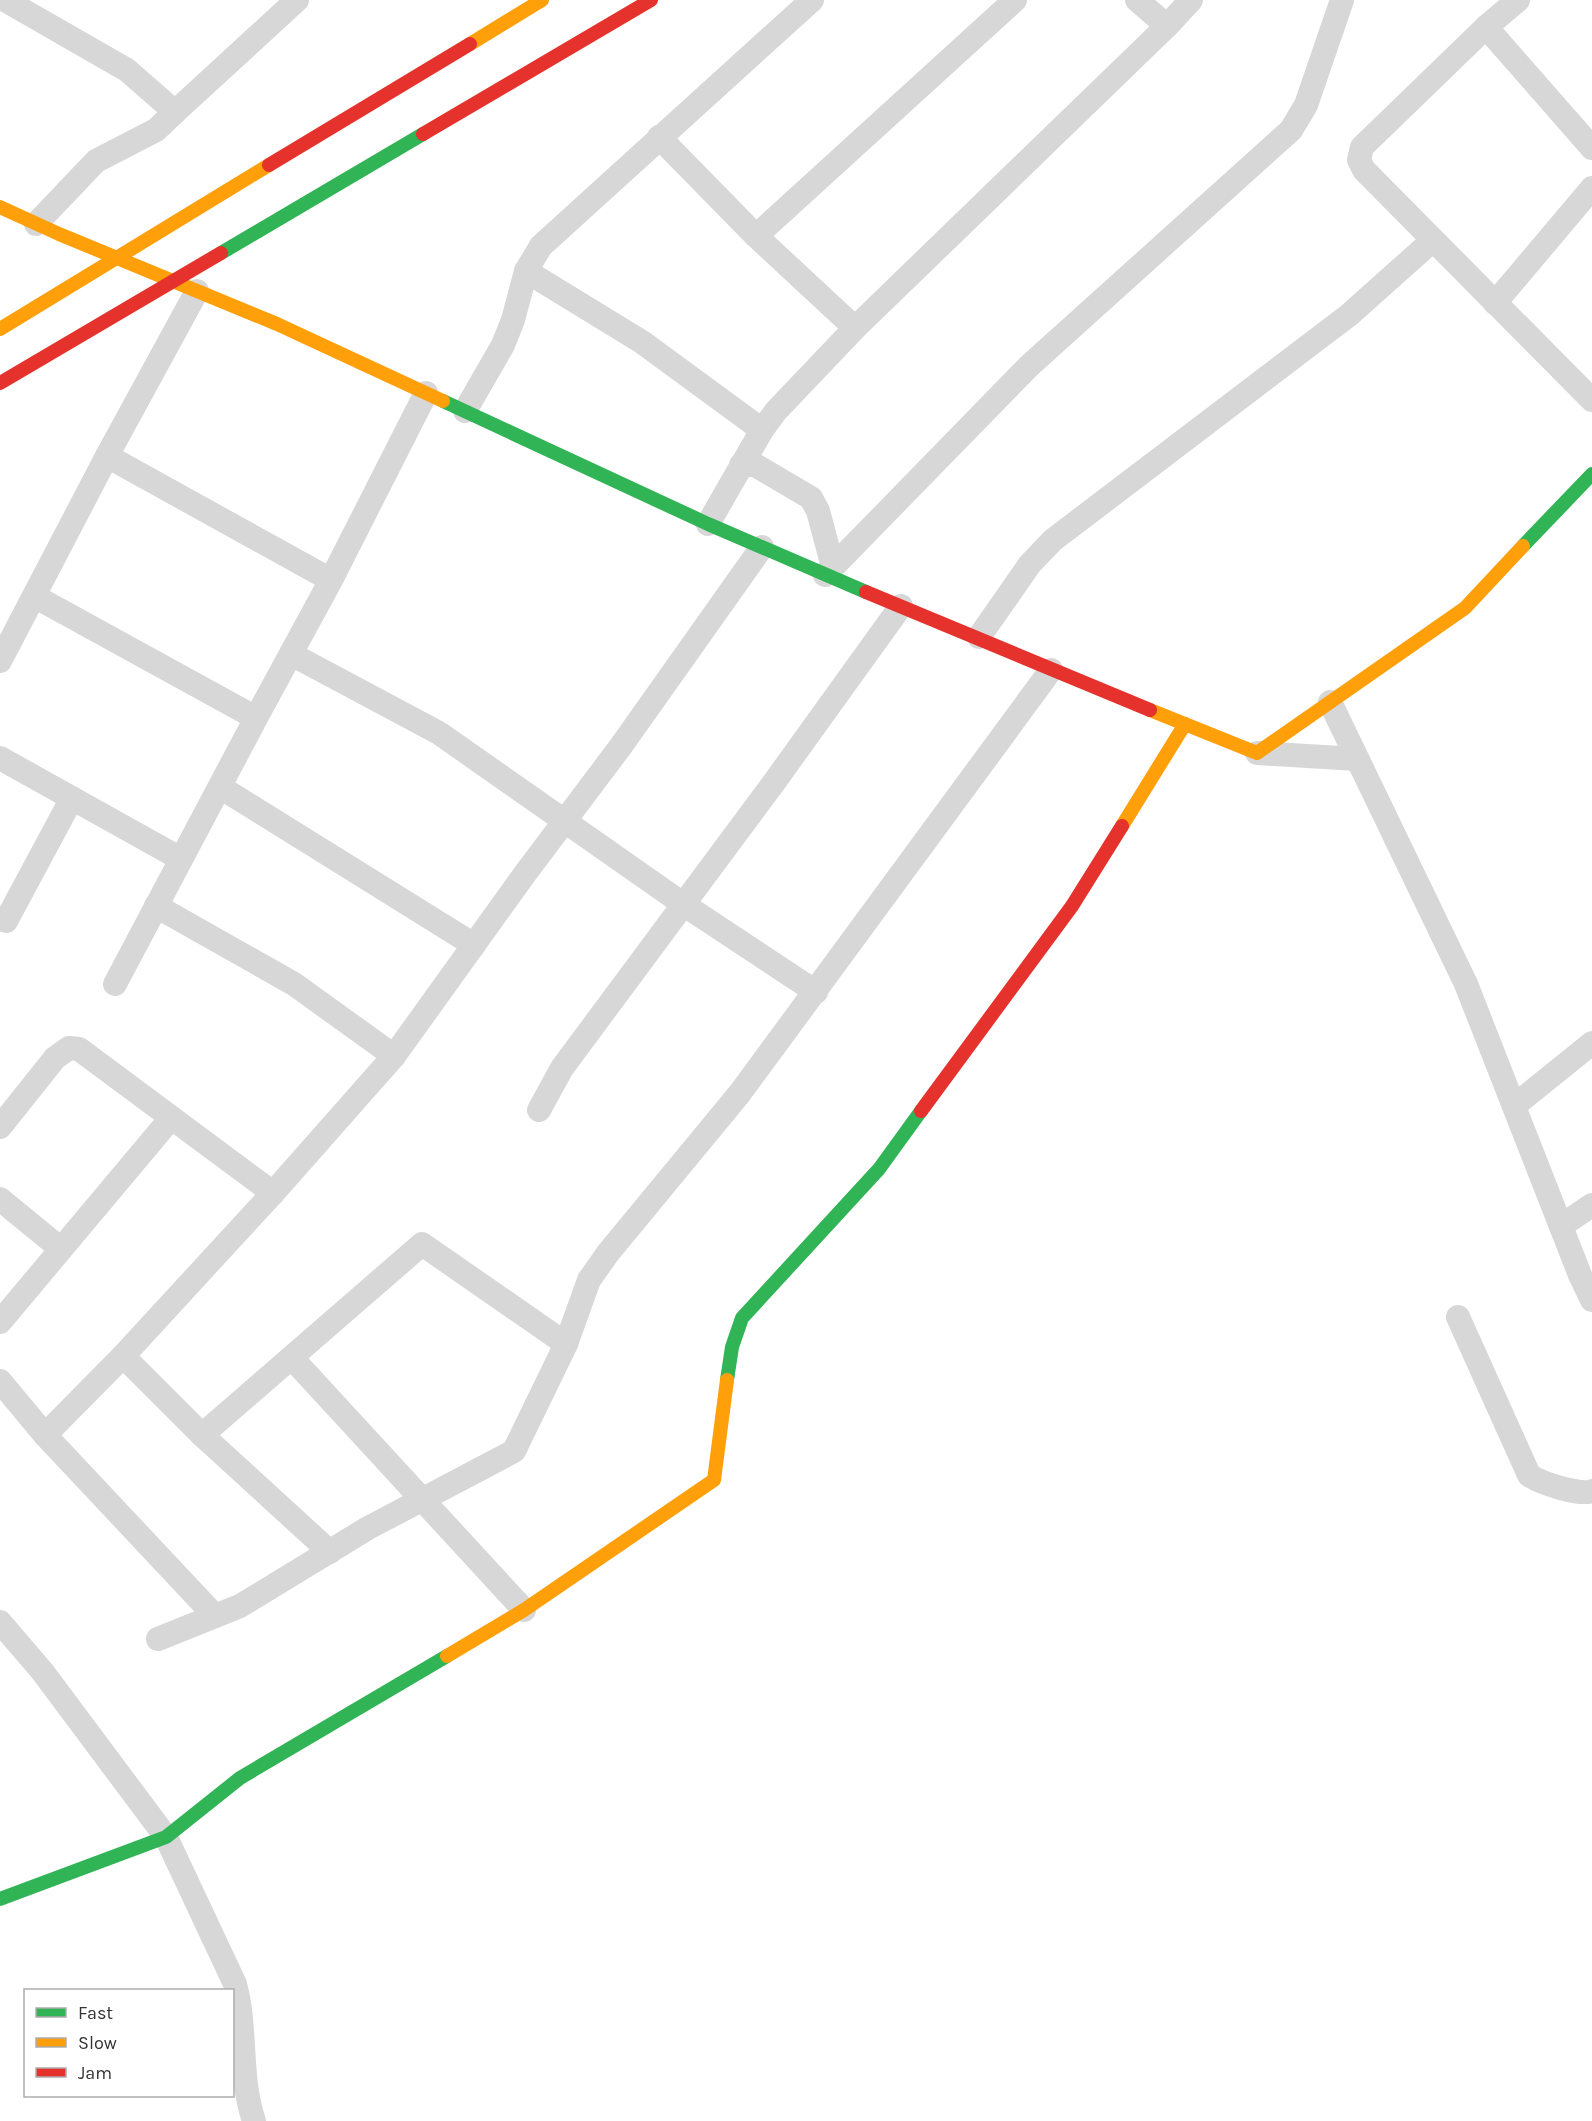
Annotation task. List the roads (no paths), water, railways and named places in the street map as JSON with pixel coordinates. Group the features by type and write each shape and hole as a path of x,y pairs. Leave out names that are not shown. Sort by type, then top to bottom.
{"street":[{"path":"6,0 127,70 175,112"},
{"path":"36,224 96,161 156,130 297,0"},
{"path":"0,329 542,0"},
{"path":"0,383 651,0"},
{"path":"465,411 503,345 513,320 526,271 541,246 812,0"},
{"path":"756,236 1015,0"},
{"path":"1137,0 1167,26"},
{"path":"708,524 762,430 776,411 855,328 1167,26 1191,0"},
{"path":"1518,0 1486,27 1362,147 1359,160 1364,170 1592,400"},
{"path":"829,571 1029,366 1291,130 1306,105 1339,2"},
{"path":"1486,27 1592,148"},
{"path":"659,137 756,236 855,328"},
{"path":"1496,303 1592,188"},
{"path":"0,207 277,324 708,524 762,547 829,571 901,606 980,637 1051,670 1257,753 1357,759"},
{"path":"980,637 1030,564 1053,540 1349,315 1433,240"},
{"path":"526,271 642,342 762,430"},
{"path":"0,661 197,291"},
{"path":"115,984 331,580 426,393"},
{"path":"108,456 331,580"},
{"path":"741,465 755,465 811,498 818,511 829,571"},
{"path":"1257,753 1465,608 1592,475"},
{"path":"45,1435 123,1356 273,1193 394,1056 621,746 762,547"},
{"path":"34,596 256,718"},
{"path":"539,1110 562,1068 775,781 901,606"},
{"path":"291,654 439,733 683,904 816,992"},
{"path":"158,1639 240,1606 368,1528 514,1451 566,1344 589,1280 608,1253 740,1093 1051,670"},
{"path":"1330,702 1466,984 1592,1300"},
{"path":"0,1899 166,1837 240,1778 524,1610 714,1480 732,1347 742,1318 879,1169 1072,906 1185,724"},
{"path":"0,758 182,858"},
{"path":"219,787 474,945"},
{"path":"6,921 72,798"},
{"path":"156,906 294,984 394,1056"},
{"path":"1514,1106 1592,1043"},
{"path":"0,1127 55,1058 69,1048 79,1049 273,1193"},
{"path":"0,1322 171,1118"},
{"path":"0,1199 61,1249"},
{"path":"1561,1226 1592,1205"},
{"path":"202,1435 422,1244 566,1344"},
{"path":"1458,1317 1529,1475 1536,1480 1575,1492 1586,1494 1592,1491"},
{"path":"123,1356 202,1435 330,1552"},
{"path":"292,1358 524,1610"},
{"path":"0,1381 45,1435 215,1616"},
{"path":"0,1622 42,1671 166,1837 236,1984 240,2001 249,2098 254,2121"}]}
